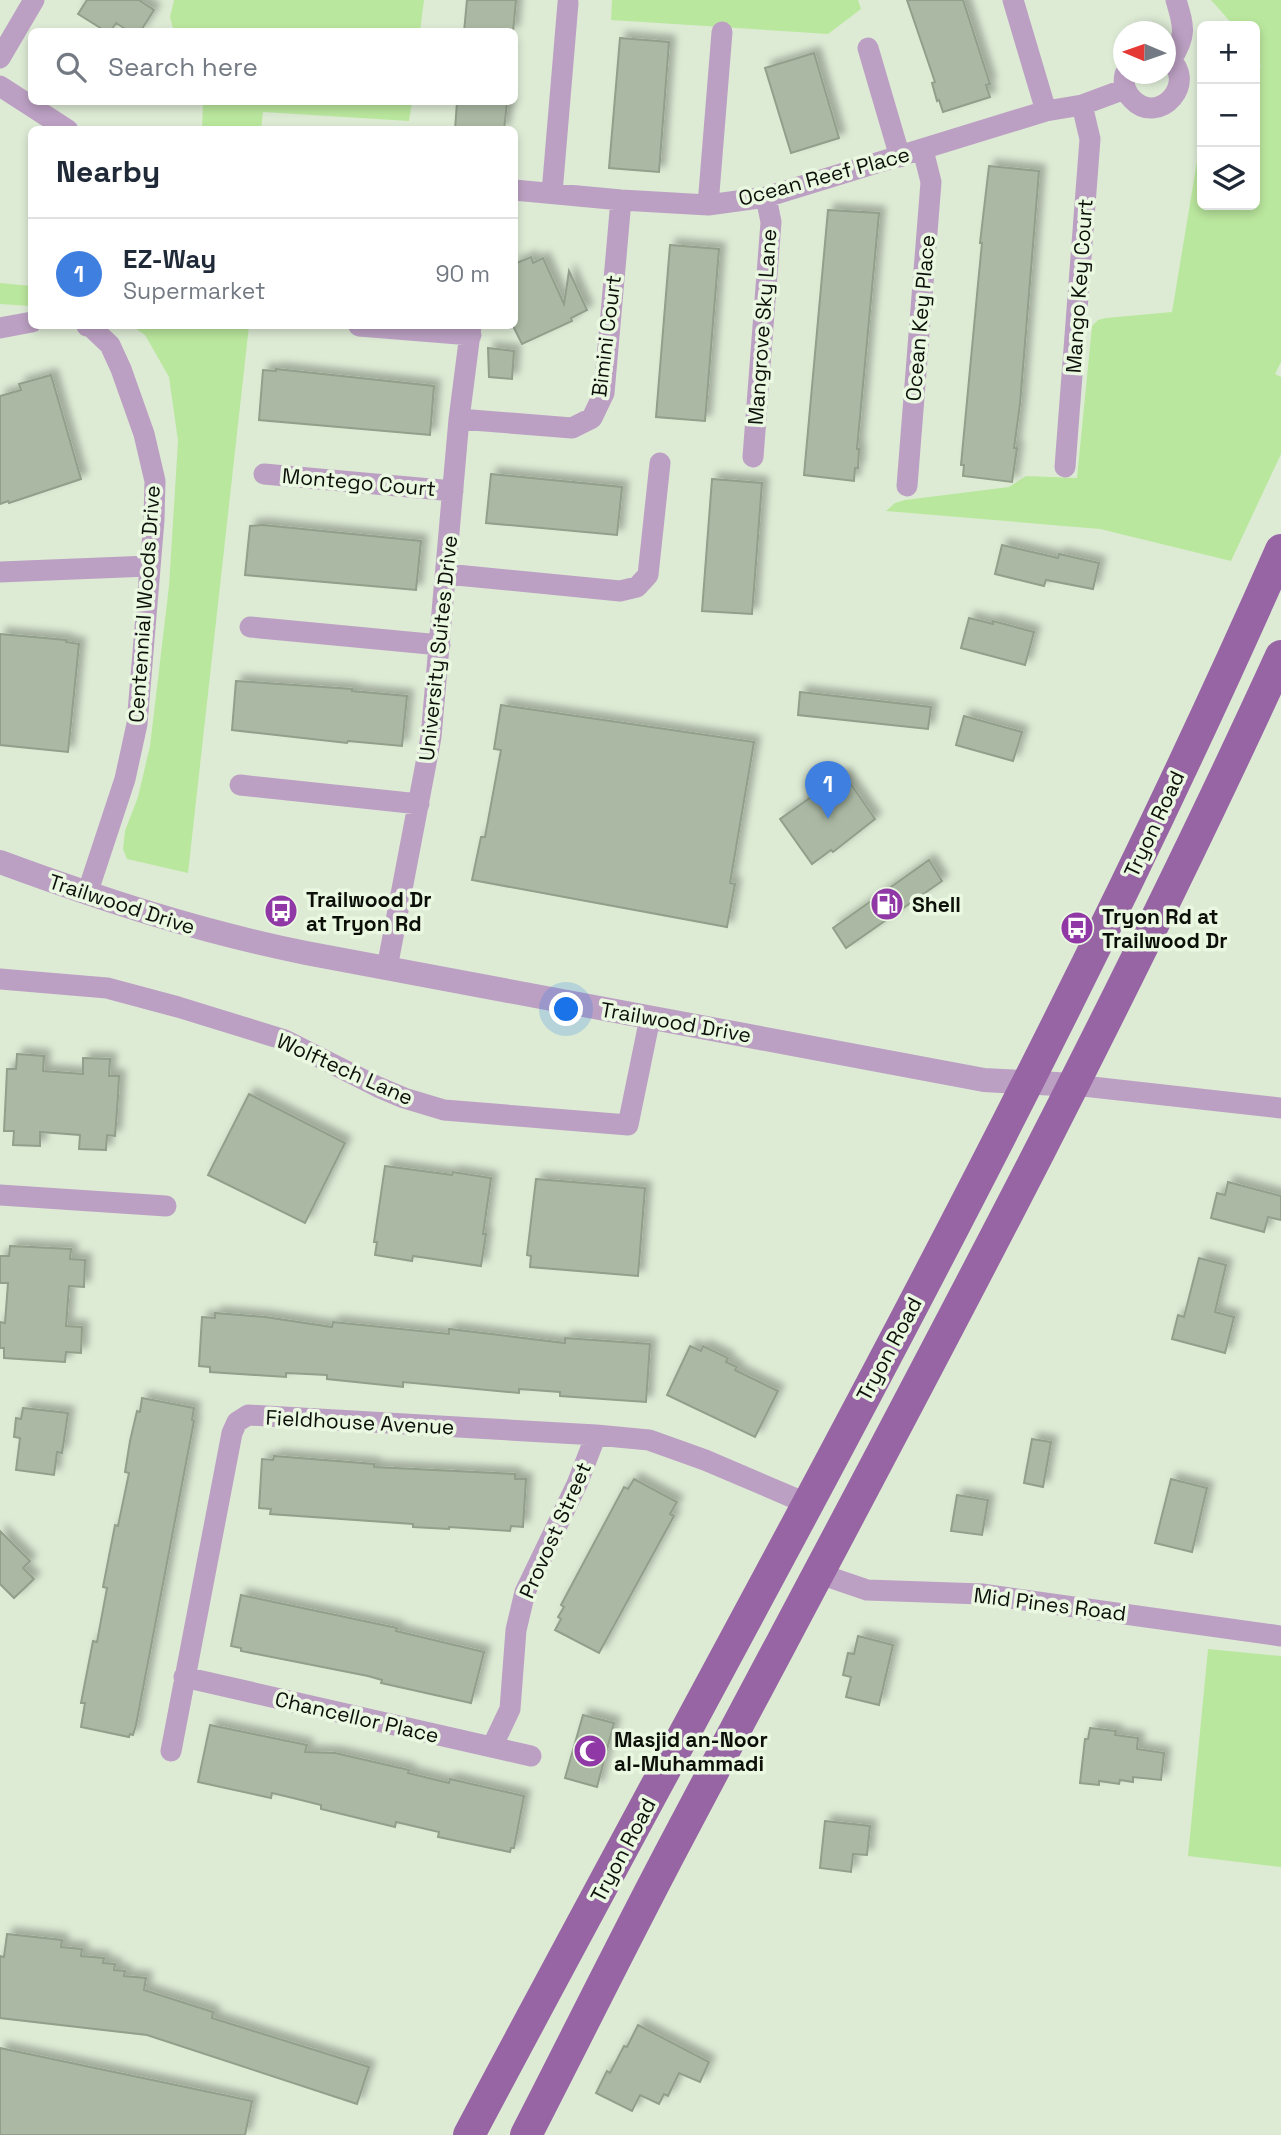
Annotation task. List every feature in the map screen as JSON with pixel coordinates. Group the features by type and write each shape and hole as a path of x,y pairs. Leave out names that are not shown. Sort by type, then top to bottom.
{"main road":[{"name":"Tryon Road","path":"469,2135 808,1504 1027,1083 1093,953 1281,550"},
{"name":"Tryon Road","path":"526,2135 677,1841 820,1574 1074,1085 1210,808 1281,656"},
{"path":"483,2135 492,2093"}],"street":[{"path":"0,58 34,0"},
{"path":"1013,0 1046,110"},
{"path":"1176,0 1184,36 1181,46 1176,51"},
{"path":"551,193 568,3"},
{"path":"708,205 722,32"},
{"path":"868,48 900,157"},
{"path":"1126,84 1136,103 1153,108 1162,106 1176,94 1179,76 1176,71"},
{"name":"Ocean Reef Place","path":"518,190 621,201 708,205 766,197 1046,110 1082,105 1120,84"},
{"path":"0,86 28,104"},
{"path":"29,105 62,126"},
{"name":"Mango Key Court","path":"1065,467 1090,139 1082,105"},
{"name":"Ocean Key Place","path":"907,486 931,182 923,150"},
{"name":"Mangrove Sky Lane","path":"753,457 771,222 766,197"},
{"name":"Bimini Court","path":"459,419 572,428 592,418 604,393 621,201"},
{"path":"0,328 28,322"},
{"name":"Centennial Woods Drive","path":"87,894 125,779 137,724 155,481 144,434 121,369 110,345 93,329"},
{"path":"443,329 471,330"},
{"name":"University Suites Drive","path":"387,968 431,737 459,419 471,330"},
{"path":"446,574 620,591 637,587 648,575 660,463"},
{"name":"Montego Court","path":"264,474 453,491"},
{"path":"0,572 149,566"},
{"path":"250,627 440,645"},
{"path":"240,785 419,804"},
{"name":"Trailwood Drive","path":"0,862 87,894 216,934 387,968 984,1080 1074,1085 1281,1108"},
{"name":"Wolftech Lane","path":"0,979 107,989 216,1019 285,1040 378,1087 444,1110 628,1125 650,1018"},
{"path":"0,1195 166,1206"},
{"name":"Fieldhouse Avenue","path":"171,1751 232,1433 237,1422 248,1415 649,1440 705,1460 808,1504"},
{"name":"Provost Street","path":"492,1747 510,1709 516,1630 525,1592 577,1484 596,1435"},
{"name":"Mid Pines Road","path":"820,1574 867,1590 982,1594 1281,1636"},
{"name":"Chancellor Place","path":"184,1677 531,1756"}],"green space":[{"path":"174,0 424,0 420,28 173,28 170,17"},
{"path":"612,0 858,0 861,9 828,34 611,20"},
{"path":"1211,0 1281,0 1281,362 1275,374 1281,377 1281,454 1231,561 1100,529 886,511 895,503 905,500 1009,487 1026,476 1077,478 1092,326 1098,320 1106,318 1172,312 1197,161 1197,210 1260,210 1260,21 1230,21"},
{"path":"203,105 412,105 409,121 263,112 261,126 202,126"},
{"path":"0,283 28,286 28,306 0,304"},
{"path":"136,329 249,329 188,873 127,859 123,849 125,831 138,797 150,746 169,586 178,441 169,377 145,335"},
{"path":"1208,1649 1281,1656 1281,1867 1188,1856"}],"building":[{"path":"87,0 139,0 154,10 143,28 124,28 116,23 113,28 101,28 78,14"},
{"path":"467,0 516,0 513,28 464,28"},
{"path":"907,0 963,0 990,84 986,85 990,97 943,112 939,100 937,101 932,83 935,82"},
{"path":"620,38 669,42 659,172 609,168"},
{"path":"814,53 839,138 791,153 765,68"},
{"path":"457,105 507,105 504,126 455,126"},
{"path":"989,166 1039,171 1012,482 963,476 964,465 961,465"},
{"path":"828,210 879,213 857,449 858,468 855,468 854,481 804,475"},
{"path":"670,245 719,249 705,421 656,417"},
{"path":"531,257 533,263 543,258 564,304 569,271 587,310 571,318 572,321 522,344 514,329 518,329 518,262"},
{"path":"488,348 514,351 512,379 489,377"},
{"path":"276,369 434,386 430,435 259,420 263,370"},
{"path":"51,375 81,479 0,504 0,396 21,390 19,384"},
{"path":"491,474 622,487 617,535 486,523"},
{"path":"712,479 762,483 752,614 702,611"},
{"path":"263,525 421,541 416,590 245,575 250,526"},
{"path":"1002,545 1058,558 1059,554 1099,563 1093,589 1046,580 1044,586 995,574"},
{"path":"969,618 993,624 993,621 1034,632 1025,665 961,648"},
{"path":"0,634 66,640 79,644 68,752 0,745"},
{"path":"236,681 352,689 407,696 402,746 347,743 232,730"},
{"path":"800,692 931,707 928,729 798,715"},
{"path":"501,705 754,742 730,883 735,884 727,927 472,880 481,837 485,837 501,750 494,749"},
{"path":"964,716 1022,732 1013,761 956,745"},
{"path":"844,774 875,819 833,852 831,850 812,864 780,819"},
{"name":"Shell","path":"929,860 942,881 846,948 833,928"},
{"path":"17,1054 44,1056 43,1071 83,1074 83,1058 110,1059 109,1076 119,1076 115,1136 107,1135 106,1150 79,1149 80,1135 40,1132 40,1146 13,1145 14,1131 4,1131 7,1069 16,1069"},
{"path":"249,1094 345,1143 305,1223 208,1175"},
{"path":"385,1166 491,1178 481,1266 413,1256 412,1261 375,1255 377,1242 374,1242"},
{"path":"536,1179 645,1188 638,1276 530,1267 531,1256 527,1255"},
{"path":"1228,1182 1281,1196 1281,1220 1268,1217 1264,1232 1211,1218 1217,1193 1225,1195"},
{"path":"10,1246 71,1249 70,1259 85,1260 84,1287 69,1286 66,1326 82,1327 81,1353 66,1352 65,1362 4,1358 4,1348 0,1348 0,1322 5,1323 8,1283 0,1283 0,1256 9,1256"},
{"path":"1199,1258 1226,1265 1215,1312 1234,1317 1225,1353 1172,1339 1178,1315 1184,1317"},
{"path":"215,1313 332,1327 333,1322 449,1334 449,1329 565,1343 565,1338 650,1344 646,1402 560,1396 560,1392 519,1389 519,1393 403,1382 403,1387 327,1379 327,1375 286,1373 286,1377 210,1372 210,1367 199,1366 202,1317 215,1318"},
{"path":"690,1346 701,1351 703,1346 728,1358 726,1362 737,1367 735,1370 778,1391 755,1437 667,1395"},
{"path":"142,1398 194,1408 194,1421 136,1725 133,1735 130,1734 129,1737 81,1727 85,1703 81,1703 93,1641 97,1642 107,1588 103,1587 129,1473 125,1472 130,1441"},
{"path":"23,1408 68,1413 62,1453 57,1452 54,1475 16,1470 20,1438 14,1437 16,1418 21,1419"},
{"path":"1032,1439 1051,1442 1043,1487 1024,1483"},
{"path":"274,1456 374,1464 374,1467 515,1474 515,1479 526,1479 523,1527 511,1526 510,1531 449,1529 270,1514 271,1509 259,1508 262,1459 273,1460"},
{"path":"634,1479 677,1502 670,1514 674,1516 599,1653 555,1630 564,1607 561,1605 624,1487 628,1489"},
{"path":"1171,1479 1207,1488 1192,1552 1155,1543"},
{"path":"957,1495 988,1500 982,1535 951,1531"},
{"path":"0,1531 30,1561 23,1568 34,1579 14,1598 0,1584"},
{"path":"241,1595 397,1628 396,1631 484,1652 471,1703 381,1683 382,1680 368,1676 241,1651 241,1648 231,1646"},
{"path":"858,1636 893,1645 879,1705 846,1697 851,1677 843,1675 848,1653 854,1654"},
{"name":"Masjid an-Noor al-Muhammadi","path":"583,1715 614,1723 597,1787 565,1778"},
{"path":"210,1725 307,1745 305,1752 335,1753 409,1770 408,1773 449,1783 450,1779 524,1796 514,1848 511,1848 510,1852 438,1837 439,1832 396,1822 395,1827 321,1809 321,1805 272,1793 271,1798 198,1782"},
{"path":"1090,1728 1116,1731 1115,1735 1138,1738 1137,1749 1164,1753 1161,1780 1133,1777 1133,1782 1120,1780 1119,1784 1099,1781 1099,1785 1080,1783 1085,1739 1088,1739"},
{"path":"825,1821 870,1826 867,1855 853,1854 851,1872 820,1868"},
{"path":"7,1934 62,1940 61,1947 82,1949 81,1956 104,1958 103,1963 115,1964 114,1970 125,1971 124,1976 146,1978 144,1990 213,2012 212,2018 369,2067 357,2104 147,2035 0,2018 0,1956 4,1957"},
{"path":"638,2025 709,2062 700,2082 679,2073 668,2096 664,2094 659,2104 640,2095 632,2111 596,2093 607,2071 610,2073 624,2046 627,2047"},
{"path":"0,2048 252,2101 245,2135 0,2135"}],"place":[{"name":"EZ-Way","path":"828,819"},
{"name":"Shell","path":"887,904"},
{"name":"Trailwood Dr at Tryon Rd","path":"281,911"},
{"name":"Tryon Rd at Trailwood Dr","path":"1077,928"},
{"name":"Masjid an-Noor al-Muhammadi","path":"590,1751"}]}
